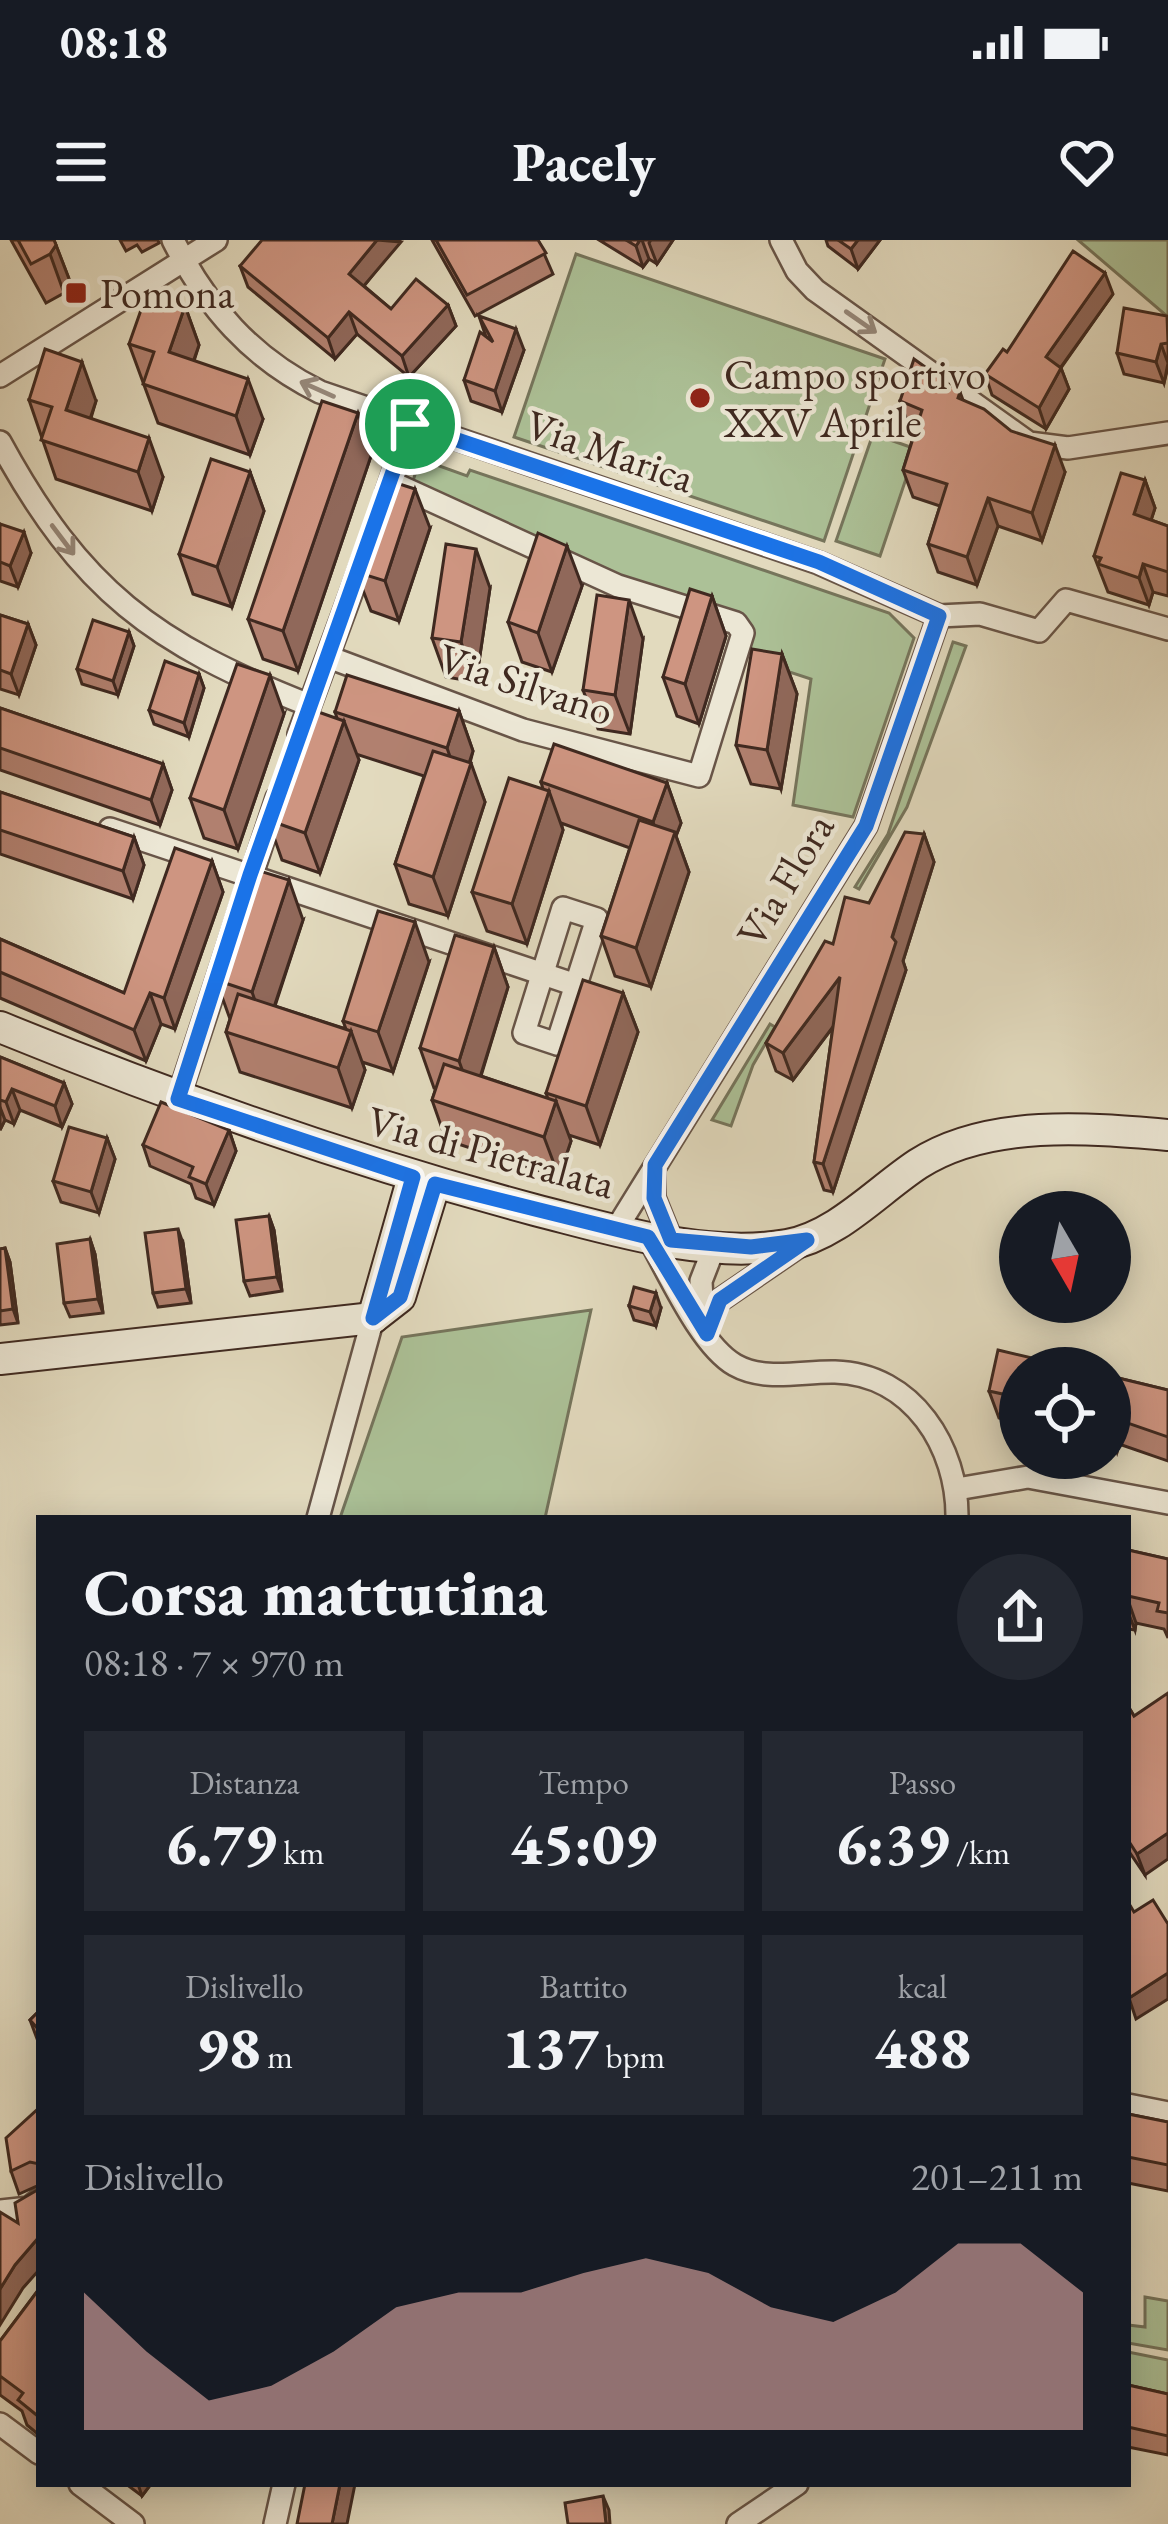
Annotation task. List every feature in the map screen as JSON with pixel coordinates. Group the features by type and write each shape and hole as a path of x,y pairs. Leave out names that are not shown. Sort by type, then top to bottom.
{"street":[{"path":"0,376 178,250 216,240"},
{"path":"781,240 796,271 815,290 1029,443 1068,448 1168,433"},
{"name":"Via Marica","path":"178,250 230,329 276,367 320,392 819,562 939,616"},
{"path":"178,1099 250,875 309,705 331,658 410,424"},
{"path":"0,442 45,516 118,604 207,663 309,705"},
{"name":"Via Silvano","path":"331,658 523,730 699,776 743,633 736,623 618,586 391,481"},
{"path":"939,616 980,614 1039,631 1066,600 1168,629"},
{"name":"Via Flora","path":"615,1231 866,826 939,616"},
{"path":"86,821 576,985"},
{"path":"563,908 597,919 557,1044 524,1033 543,974 563,908"},
{"name":"Via di Pietralata","path":"0,1027 178,1099 424,1180 615,1231 715,1245 780,1246 807,1240 918,1164 975,1140 1049,1132 1168,1135"},
{"path":"655,1165 660,1239 723,1357 751,1372 835,1372 877,1382 932,1426 951,1457 958,1489 957,1515"},
{"path":"319,1515 373,1318 424,1180"},
{"path":"720,1300 807,1240"},
{"path":"707,1334 699,1296 715,1245"},
{"path":"707,1334 720,1300 722,1274 715,1245"},
{"path":"0,1359 373,1318"},
{"path":"958,1489 1028,1477 1168,1503"},
{"path":"1131,2106 1168,2113"},
{"path":"0,2211 29,2208 36,2202"},
{"path":"0,2424 36,2451"},
{"path":"84,2487 133,2524"},
{"path":"275,2524 283,2487"},
{"path":"738,2524 793,2487"}],"green space":[{"path":"1078,240 1168,240 1168,317"},
{"name":"Campo sportivo XXV Aprile","path":"576,254 885,359 824,541 514,437"},
{"path":"873,434 916,449 880,556 836,541"},
{"path":"420,459 467,476 470,470 889,613 914,638 853,817 793,805 811,679 765,664 746,647 746,619 614,575 412,484"},
{"path":"953,642 966,646 907,807 859,889 855,887 888,834"},
{"path":"770,1024 775,1027 753,1065 731,1126 712,1120"},
{"path":"591,1310 546,1515 341,1515 402,1337"},
{"path":"1145,2297 1168,2301 1168,2350 1131,2344 1131,2325 1145,2327"},
{"path":"1131,2353 1168,2360 1168,2401 1131,2395"}],"building":[{"path":"18,240 54,240 56,245 31,264"},
{"path":"262,240 377,240 349,274 391,309 416,279 448,305 402,356 349,312 328,338 240,266"},
{"path":"436,240 538,240 546,253 467,295"},
{"path":"1073,251 1105,273 1046,357 1061,368 1039,408 985,374 1003,349 1007,352"},
{"path":"147,293 185,306 169,352 248,379 236,416 143,384 154,352 129,344"},
{"path":"1124,308 1167,316 1168,343 1161,344 1156,362 1117,353"},
{"path":"479,316 516,329 495,391 464,380 480,332 493,342"},
{"path":"45,349 82,362 66,410 149,438 138,472 41,440 52,407 29,400"},
{"path":"914,359 960,392 958,398 984,409 1011,431 1055,445 1032,513 988,498 967,557 928,544 947,484 903,470 922,410 900,401"},
{"path":"322,401 358,413 283,631 248,619"},
{"path":"211,459 250,472 217,567 179,554"},
{"path":"1121,473 1145,480 1134,514 1168,526 1168,572 1143,564 1139,578 1098,564 1101,558 1094,556"},
{"path":"387,480 415,489 385,581 356,572"},
{"path":"0,524 24,532 10,566 0,562"},
{"path":"538,533 567,546 538,633 508,622"},
{"path":"446,544 476,549 461,642 432,638"},
{"path":"690,589 712,596 685,684 663,677"},
{"path":"597,595 629,600 615,695 583,690"},
{"path":"0,615 28,624 11,674 0,670"},
{"path":"93,620 129,632 113,681 77,669"},
{"path":"752,649 782,654 767,750 736,745"},
{"path":"165,661 199,674 184,723 149,710"},
{"path":"237,664 270,675 224,810 190,798"},
{"path":"347,675 459,711 447,748 335,712"},
{"path":"0,708 163,764 151,800 0,748"},
{"path":"307,708 344,721 305,833 268,820"},
{"path":"554,744 667,783 653,822 541,782"},
{"path":"433,751 471,763 433,877 395,864"},
{"path":"509,778 549,791 512,904 472,892"},
{"path":"0,792 134,837 123,871 0,830"},
{"path":"639,820 675,832 636,948 601,936"},
{"path":"905,832 924,834 892,937 896,942 823,1164 814,1162 840,977 783,1053 766,1043 825,941 833,944 845,897 869,903"},
{"path":"175,848 212,861 164,998 150,993 134,1030 0,972 0,939 124,993"},
{"path":"253,869 289,880 252,992 216,980"},
{"path":"378,911 415,922 378,1032 343,1021"},
{"path":"455,935 494,947 459,1061 420,1048"},
{"path":"583,980 623,993 586,1106 546,1093"},
{"path":"238,994 351,1031 338,1068 226,1032"},
{"path":"0,1057 64,1083 55,1106 12,1089 6,1102 0,1100"},
{"path":"444,1064 556,1101 544,1137 432,1100"},
{"path":"161,1102 229,1130 206,1184 189,1177 193,1167 143,1145"},
{"path":"69,1127 107,1138 91,1192 53,1181"},
{"path":"269,1216 277,1277 244,1281 236,1220"},
{"path":"178,1229 186,1289 153,1293 145,1233"},
{"path":"90,1239 98,1299 64,1303 57,1244"},
{"path":"5,1248 13,1309 0,1311 0,1249"},
{"path":"634,1287 656,1293 650,1312 629,1306"},
{"path":"998,1350 999,1393 989,1391"},
{"path":"1131,1381 1168,1390 1168,1437 1131,1424"},
{"path":"1131,1551 1168,1559 1168,1613 1157,1611 1159,1603 1131,1597"},
{"path":"1168,1693 1168,1833 1137,1854 1131,1845 1131,1711 1134,1716"},
{"path":"1153,1900 1168,1924 1168,1973 1131,1997 1131,1907 1134,1912"},
{"path":"36,2111 36,2163 11,2171 6,2138"},
{"path":"1131,2115 1168,2122 1168,2165 1131,2158"},
{"path":"36,2191 36,2240 0,2289 0,2212 18,2223 15,2203"},
{"path":"36,2293 36,2415 18,2400 23,2393 0,2376 0,2341"},
{"path":"1131,2386 1168,2394 1168,2436 1131,2428"},
{"path":"304,2487 339,2487 332,2524 297,2524"},
{"path":"603,2496 606,2524 568,2524 565,2503"}],"place":[{"name":"Pomona","path":"76,293"},
{"name":"Campo sportivo XXV Aprile","path":"700,398"}],"route":[{"path":"410,424 819,562 939,616 866,826 655,1165 654,1198 671,1240 751,1247 807,1240 720,1300 707,1334 648,1237 435,1184 400,1297 373,1318 413,1177 178,1099 250,875 309,705 331,658 410,424"}]}
